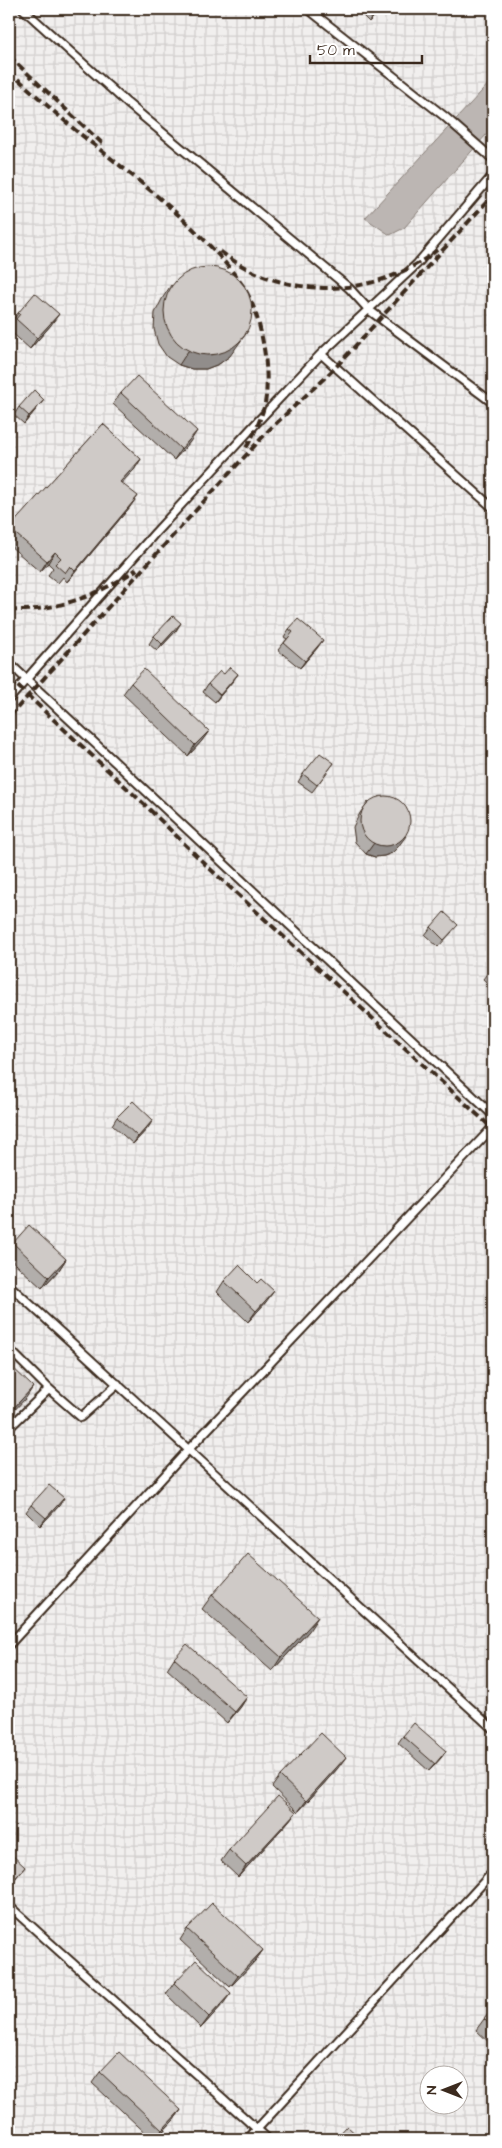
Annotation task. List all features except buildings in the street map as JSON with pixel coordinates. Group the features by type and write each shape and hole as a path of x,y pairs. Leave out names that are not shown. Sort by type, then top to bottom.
{"lane":[{"path":"24,9 127,103 349,288 369,310 493,403"},
{"path":"308,9 444,116 493,159"},
{"path":"9,699 155,533 321,354 418,264 493,175"},
{"path":"321,354 493,508"},
{"path":"9,663 493,1115"},
{"path":"9,1645 188,1450 493,1127"},
{"path":"10,1288 118,1384 493,1729"},
{"path":"9,1349 49,1389 81,1417 118,1384"},
{"path":"9,1428 49,1389"},
{"path":"248,2139 493,1872"},
{"path":"9,1906 268,2139"}],"shaded area":[{"path":"9,9 493,9 493,2139 9,2139"},
{"path":"493,79 493,127 404,228 390,235 365,218"}],"railway":[{"path":"9,56 105,146"},
{"path":"9,71 74,129 141,182 186,222 226,264 243,286 255,311 263,343 267,375 265,403 251,440 244,451"},
{"path":"9,717 269,430 335,368 493,195"},
{"path":"220,251 245,267 272,279 300,286 329,288 358,285 386,278 412,266 437,250"},
{"path":"9,610 43,608 76,600 108,587 137,569"},
{"path":"9,678 144,804 208,867 493,1129"}]}
